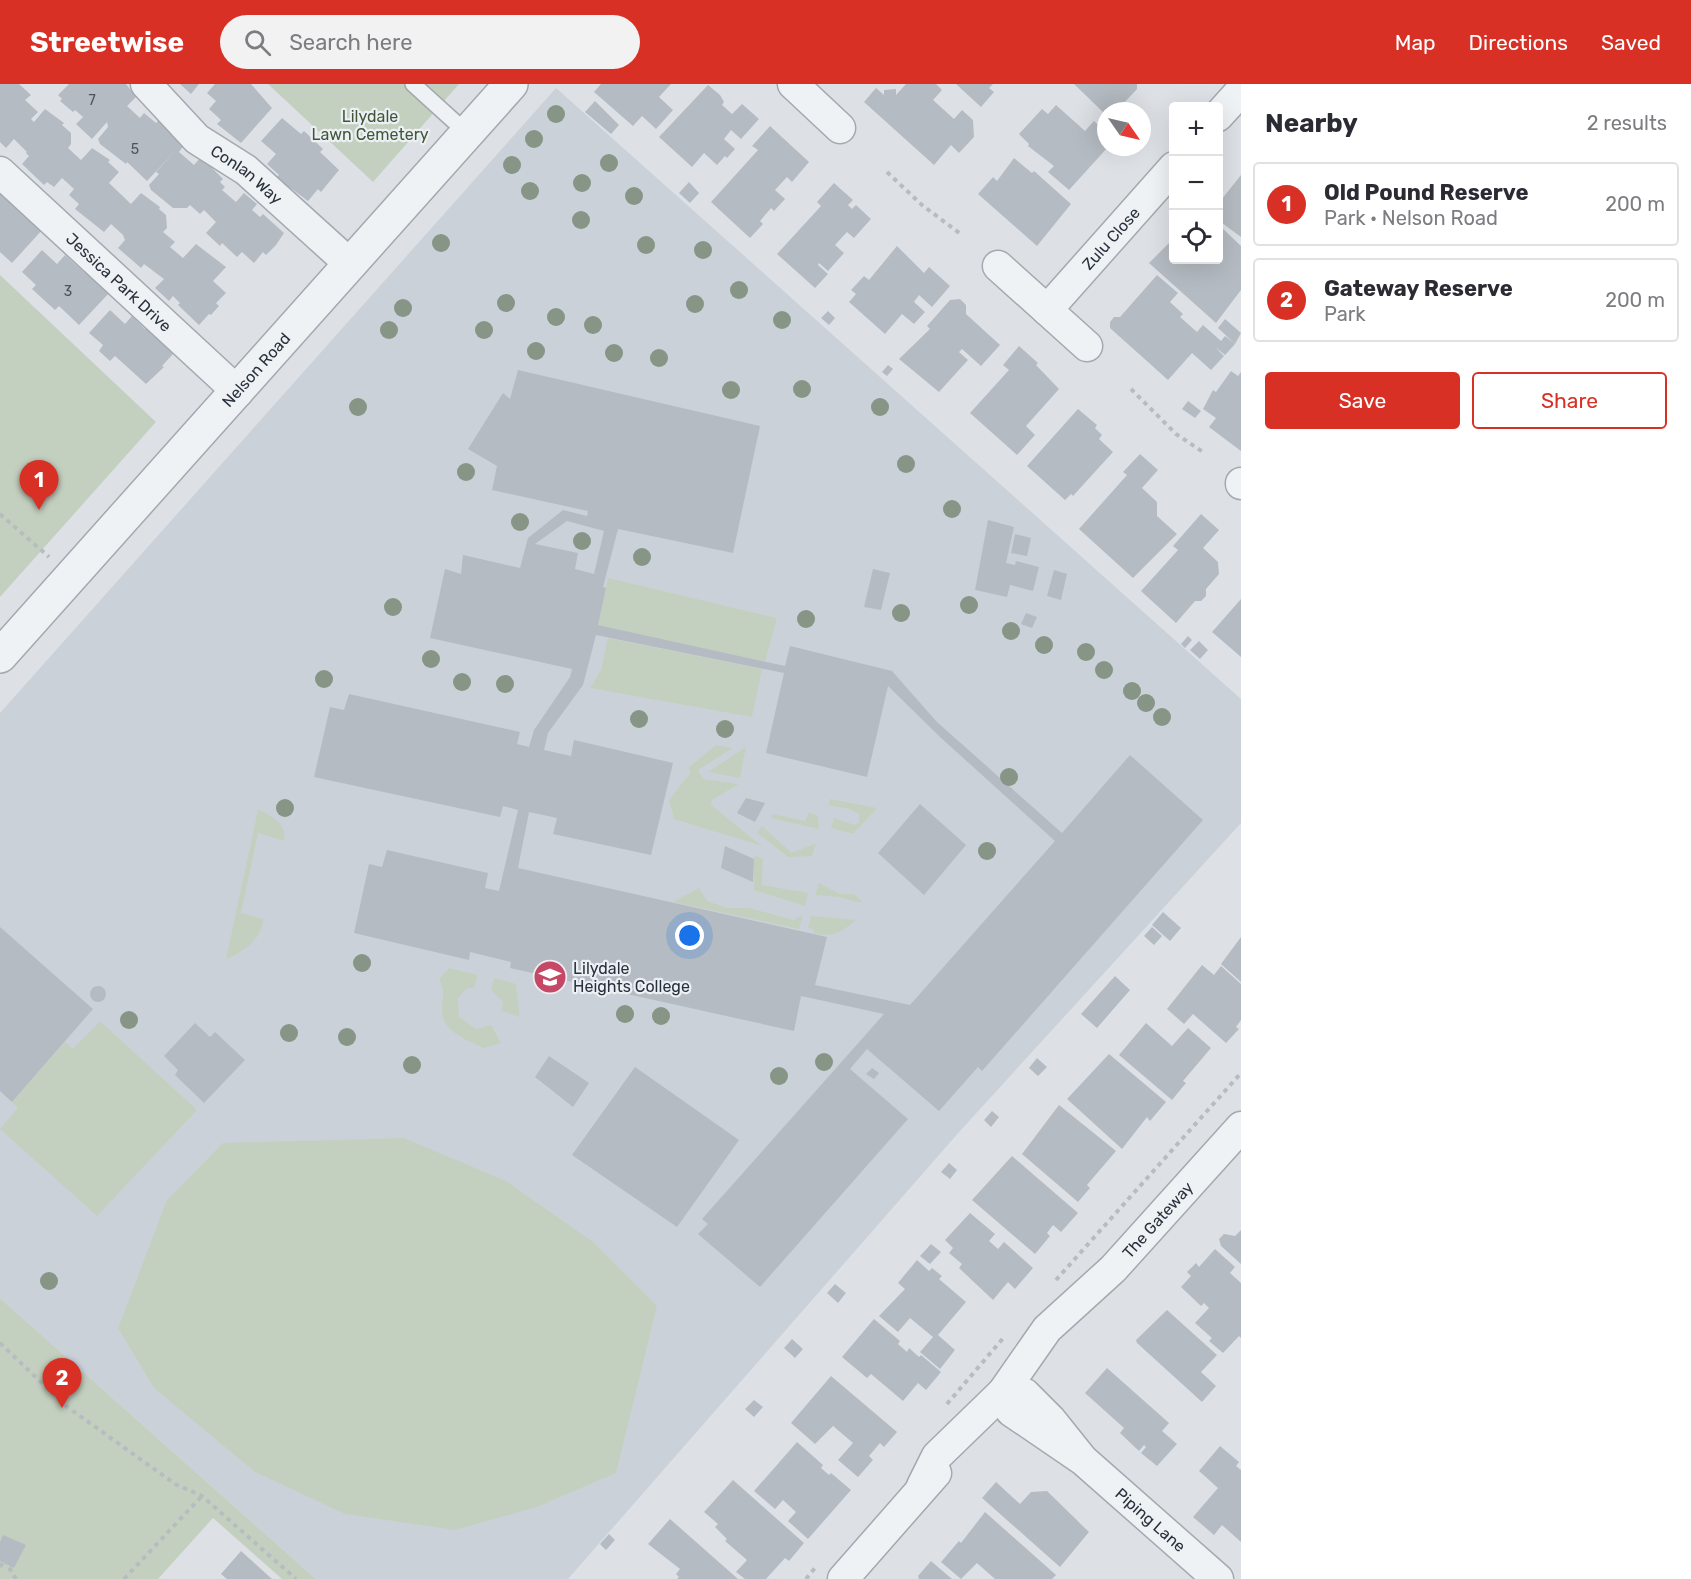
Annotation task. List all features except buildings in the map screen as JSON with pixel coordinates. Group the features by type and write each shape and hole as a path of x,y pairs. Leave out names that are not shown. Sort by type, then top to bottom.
{"street":[{"name":"Conlan Way","path":"146,84 197,140 246,170 351,265"},
{"name":"Nelson Road","path":"0,656 511,84"},
{"path":"800,86 840,128"},
{"name":"Jessica Park Drive","path":"0,172 238,392"},
{"name":"Zulu Close","path":"1047,310 1169,172"},
{"path":"998,266 1087,346"},
{"name":"The Gateway","path":"843,1579 922,1486 937,1456 1013,1399 1040,1337 1113,1269 1241,1127"},
{"name":"Piping Lane","path":"1013,1399 1218,1579"}],"lane":[{"path":"413,84 467,133"}],"path":[{"path":"886,172 922,206 962,235"},
{"path":"1131,389 1176,434 1203,452"},
{"path":"0,514 71,577"},
{"path":"0,1343 66,1406 176,1484 202,1496 296,1579"},
{"path":"124,1579 202,1496"},
{"path":"0,1552 16,1579"},
{"path":"0,1568 5,1559"}],"shaded area":[{"name":"Lilydale Heights College","path":"556,88 1241,699 1241,823 960,1131 568,1579 316,1579 0,1298 0,713"}],"green space":[{"name":"Lilydale Lawn Cemetery","path":"268,84 459,84 373,182"},
{"path":"0,275 156,422 0,597"},
{"path":"608,578 777,618 765,662 598,625"},
{"path":"608,638 762,669 752,717 590,688 601,670"},
{"path":"716,745 733,748 698,770 703,779 739,784 712,800 711,805 762,846 674,819 669,800 690,773 689,767"},
{"path":"746,747 740,778 708,772"},
{"path":"830,799 877,808 853,834 831,828 834,818 855,825 859,822 859,814 850,809 828,805"},
{"path":"258,810 281,825 284,841 258,833 241,913 263,919 262,926 251,944 226,959"},
{"path":"809,812 818,816 819,829 771,818 773,814 805,821"},
{"path":"762,826 792,853 816,843 812,856 788,857 757,833"},
{"path":"754,855 763,859 762,885 808,893 805,906 754,890"},
{"path":"819,883 840,894 854,894 862,901 860,903 839,897 815,895"},
{"path":"699,888 707,901 728,908 750,908 793,920 803,915 799,929 673,902"},
{"path":"811,916 856,920 836,933 826,935 813,933 814,929 808,928"},
{"path":"449,968 478,975 474,988 467,988 458,998 459,1017 476,1029 491,1025 501,1043 484,1048 456,1033 445,1022 442,1015 443,990 439,979"},
{"path":"494,978 516,984 520,1017 501,1011 503,1002 491,990"},
{"path":"100,1021 197,1110 97,1216 0,1129 18,1108 12,1102 65,1042 73,1049"},
{"path":"404,1138 506,1181 593,1242 657,1306 616,1473 537,1507 455,1530 345,1514 255,1472 154,1388 118,1328 167,1200 223,1143"},
{"path":"0,1298 316,1579 282,1579 213,1518 158,1579 0,1579"}],"place":[{"name":"Old Pound Reserve","path":"39,510"},
{"name":"Lilydale Heights College","path":"550,977"},
{"name":"Gateway Reserve","path":"62,1408"}]}
